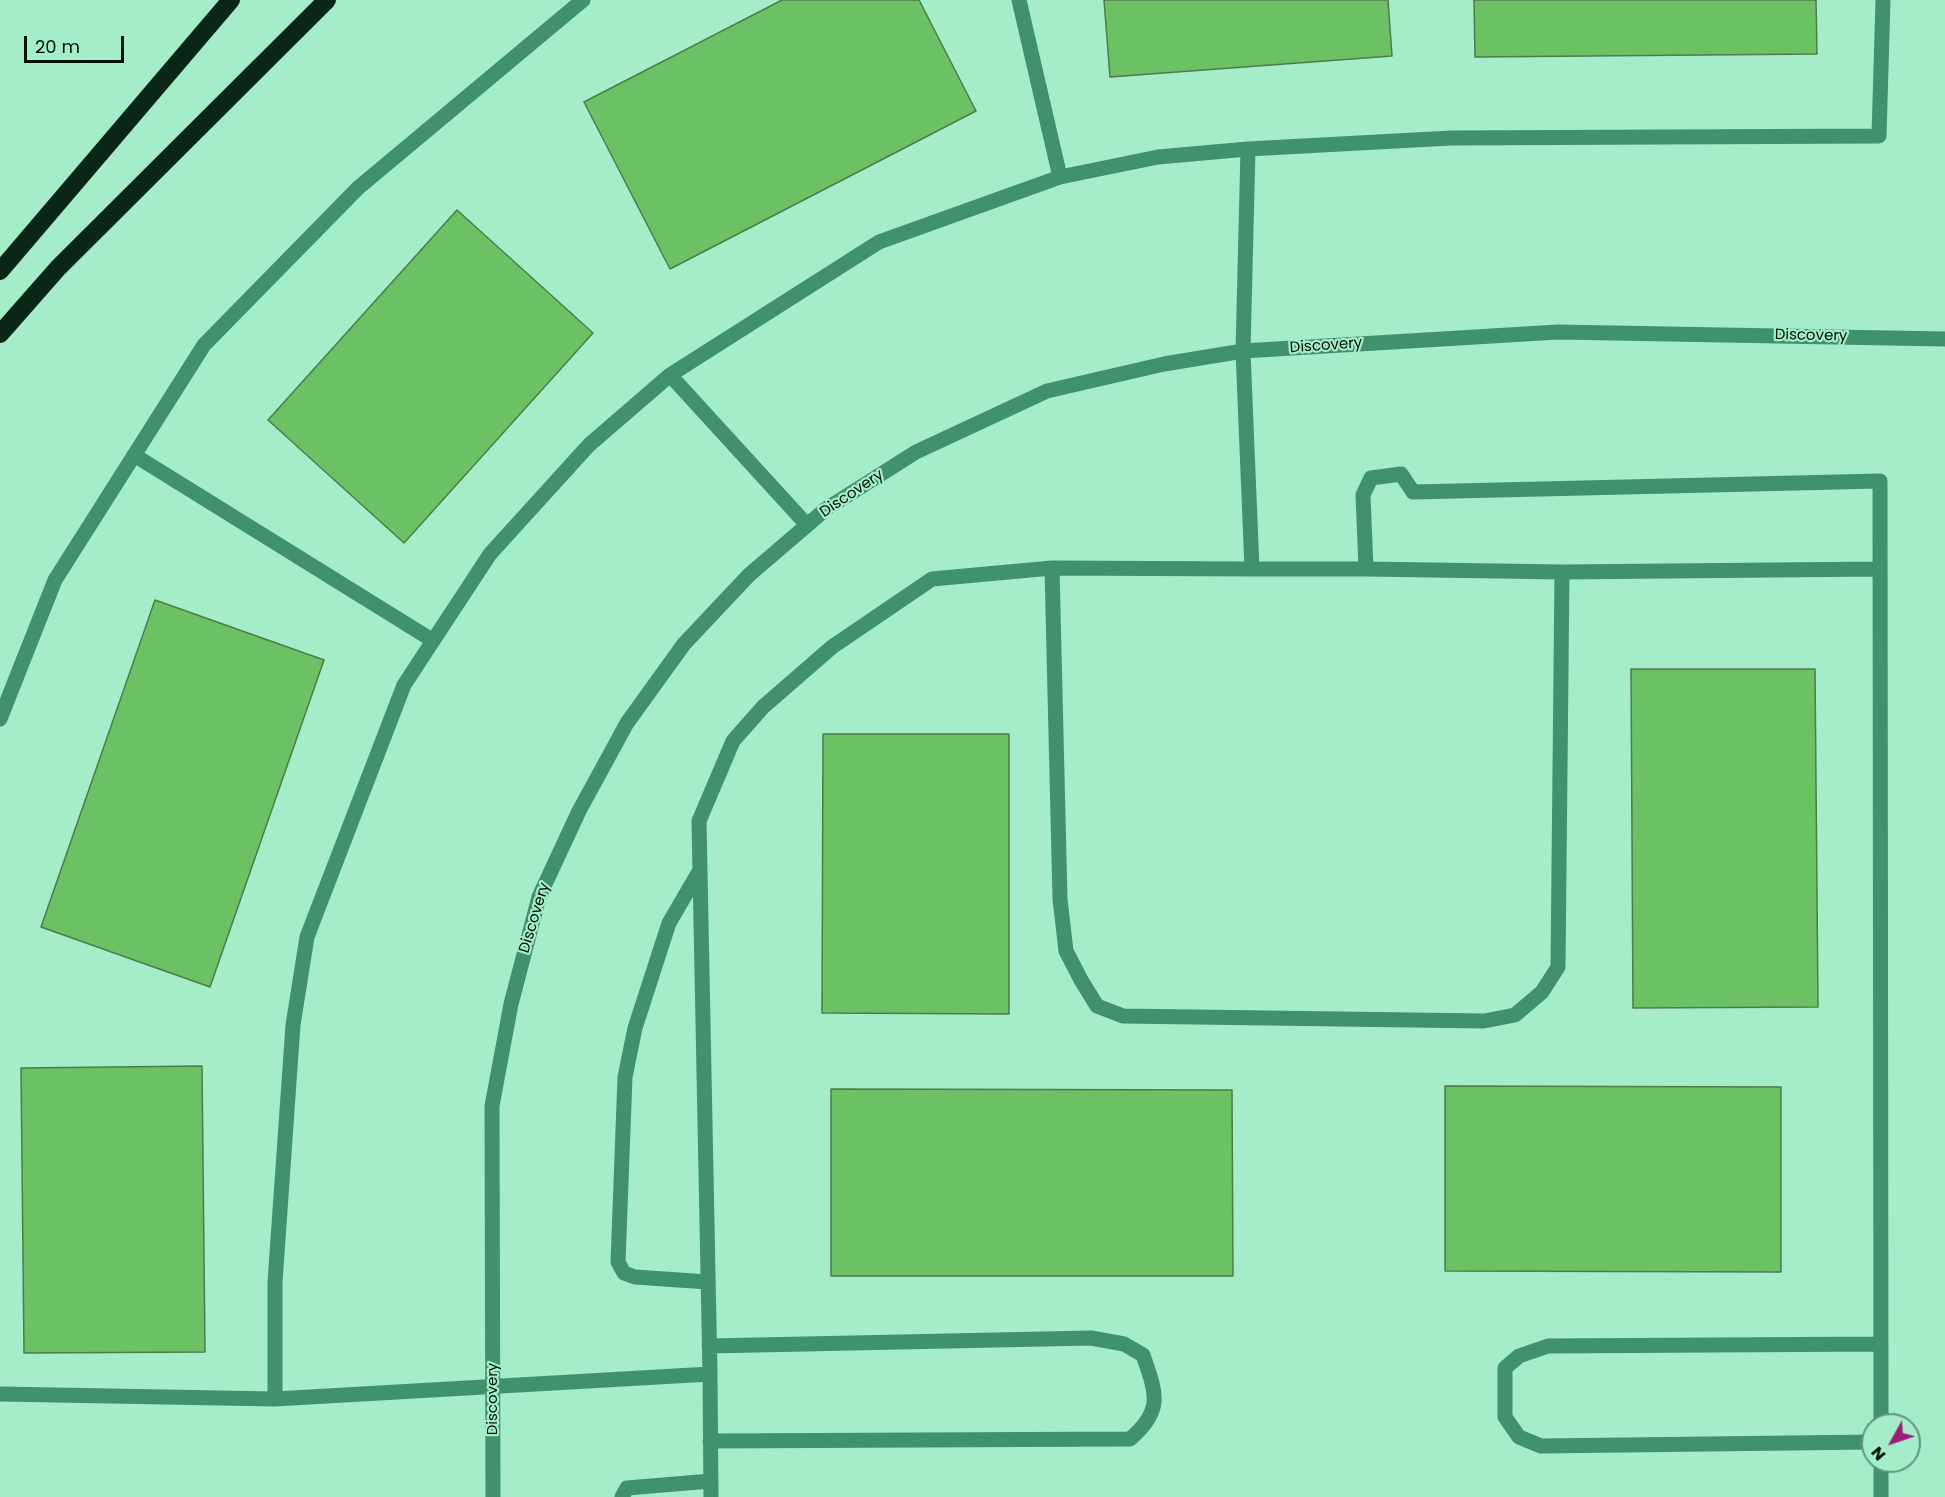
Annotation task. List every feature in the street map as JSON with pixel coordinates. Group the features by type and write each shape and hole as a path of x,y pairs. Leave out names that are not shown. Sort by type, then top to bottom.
{"highway":[{"path":"0,271 231,0"},
{"path":"0,334 58,268 327,0"}],"street":[{"path":"0,719 55,580 204,345 358,188 583,0"},
{"path":"1019,0 1060,177"},
{"path":"275,1399 275,1282 293,1025 308,937 404,685 490,554 589,445 670,375 879,242 1060,177 1158,157 1248,149 1451,138 1879,136 1883,0"},
{"path":"1248,149 1243,351 1252,569"},
{"name":"Discovery","path":"493,1497 492,1106 511,1004 539,897 579,811 627,723 684,644 749,576 826,509 916,452 1047,391 1164,364 1243,351 1558,332 1945,339"},
{"path":"670,375 807,525"},
{"path":"134,455 432,640"},
{"path":"1365,569 1363,495 1371,478 1401,474 1413,492 1880,481 1881,1413"},
{"path":"1052,568 1062,916 1066,951 1097,1006 1124,1016 1484,1022 1515,1015 1542,992 1558,967 1562,572"},
{"path":"622,1497 627,1488 645,1485 711,1489 699,822 733,741 763,707 831,647 932,579 1052,568 1562,572 1880,568"},
{"path":"701,870 669,923 634,1028 625,1077 618,1262 624,1273 635,1277 708,1282"},
{"path":"709,1346 1091,1338 1124,1344 1143,1355 1155,1401 1148,1424 1130,1439 710,1441"},
{"path":"1861,1442 1541,1446 1519,1437 1505,1417 1505,1368 1519,1356 1548,1346 1881,1344"},
{"path":"0,1394 275,1399 710,1374"},
{"path":"1881,1473 1881,1497"}],"building":[{"path":"782,0 919,0 976,111 670,269 584,102"},
{"path":"1104,0 1388,0 1392,56 1110,77"},
{"path":"1474,0 1816,0 1817,54 1475,57"},
{"path":"457,210 593,333 404,543 268,420"},
{"path":"155,600 324,660 210,987 41,927"},
{"path":"1631,669 1815,669 1818,1007 1633,1008"},
{"path":"823,734 1009,734 1009,1014 822,1013"},
{"path":"202,1066 205,1352 24,1353 21,1068"},
{"path":"1445,1086 1781,1087 1781,1272 1445,1271"},
{"path":"831,1089 1232,1090 1233,1276 831,1276"}]}
